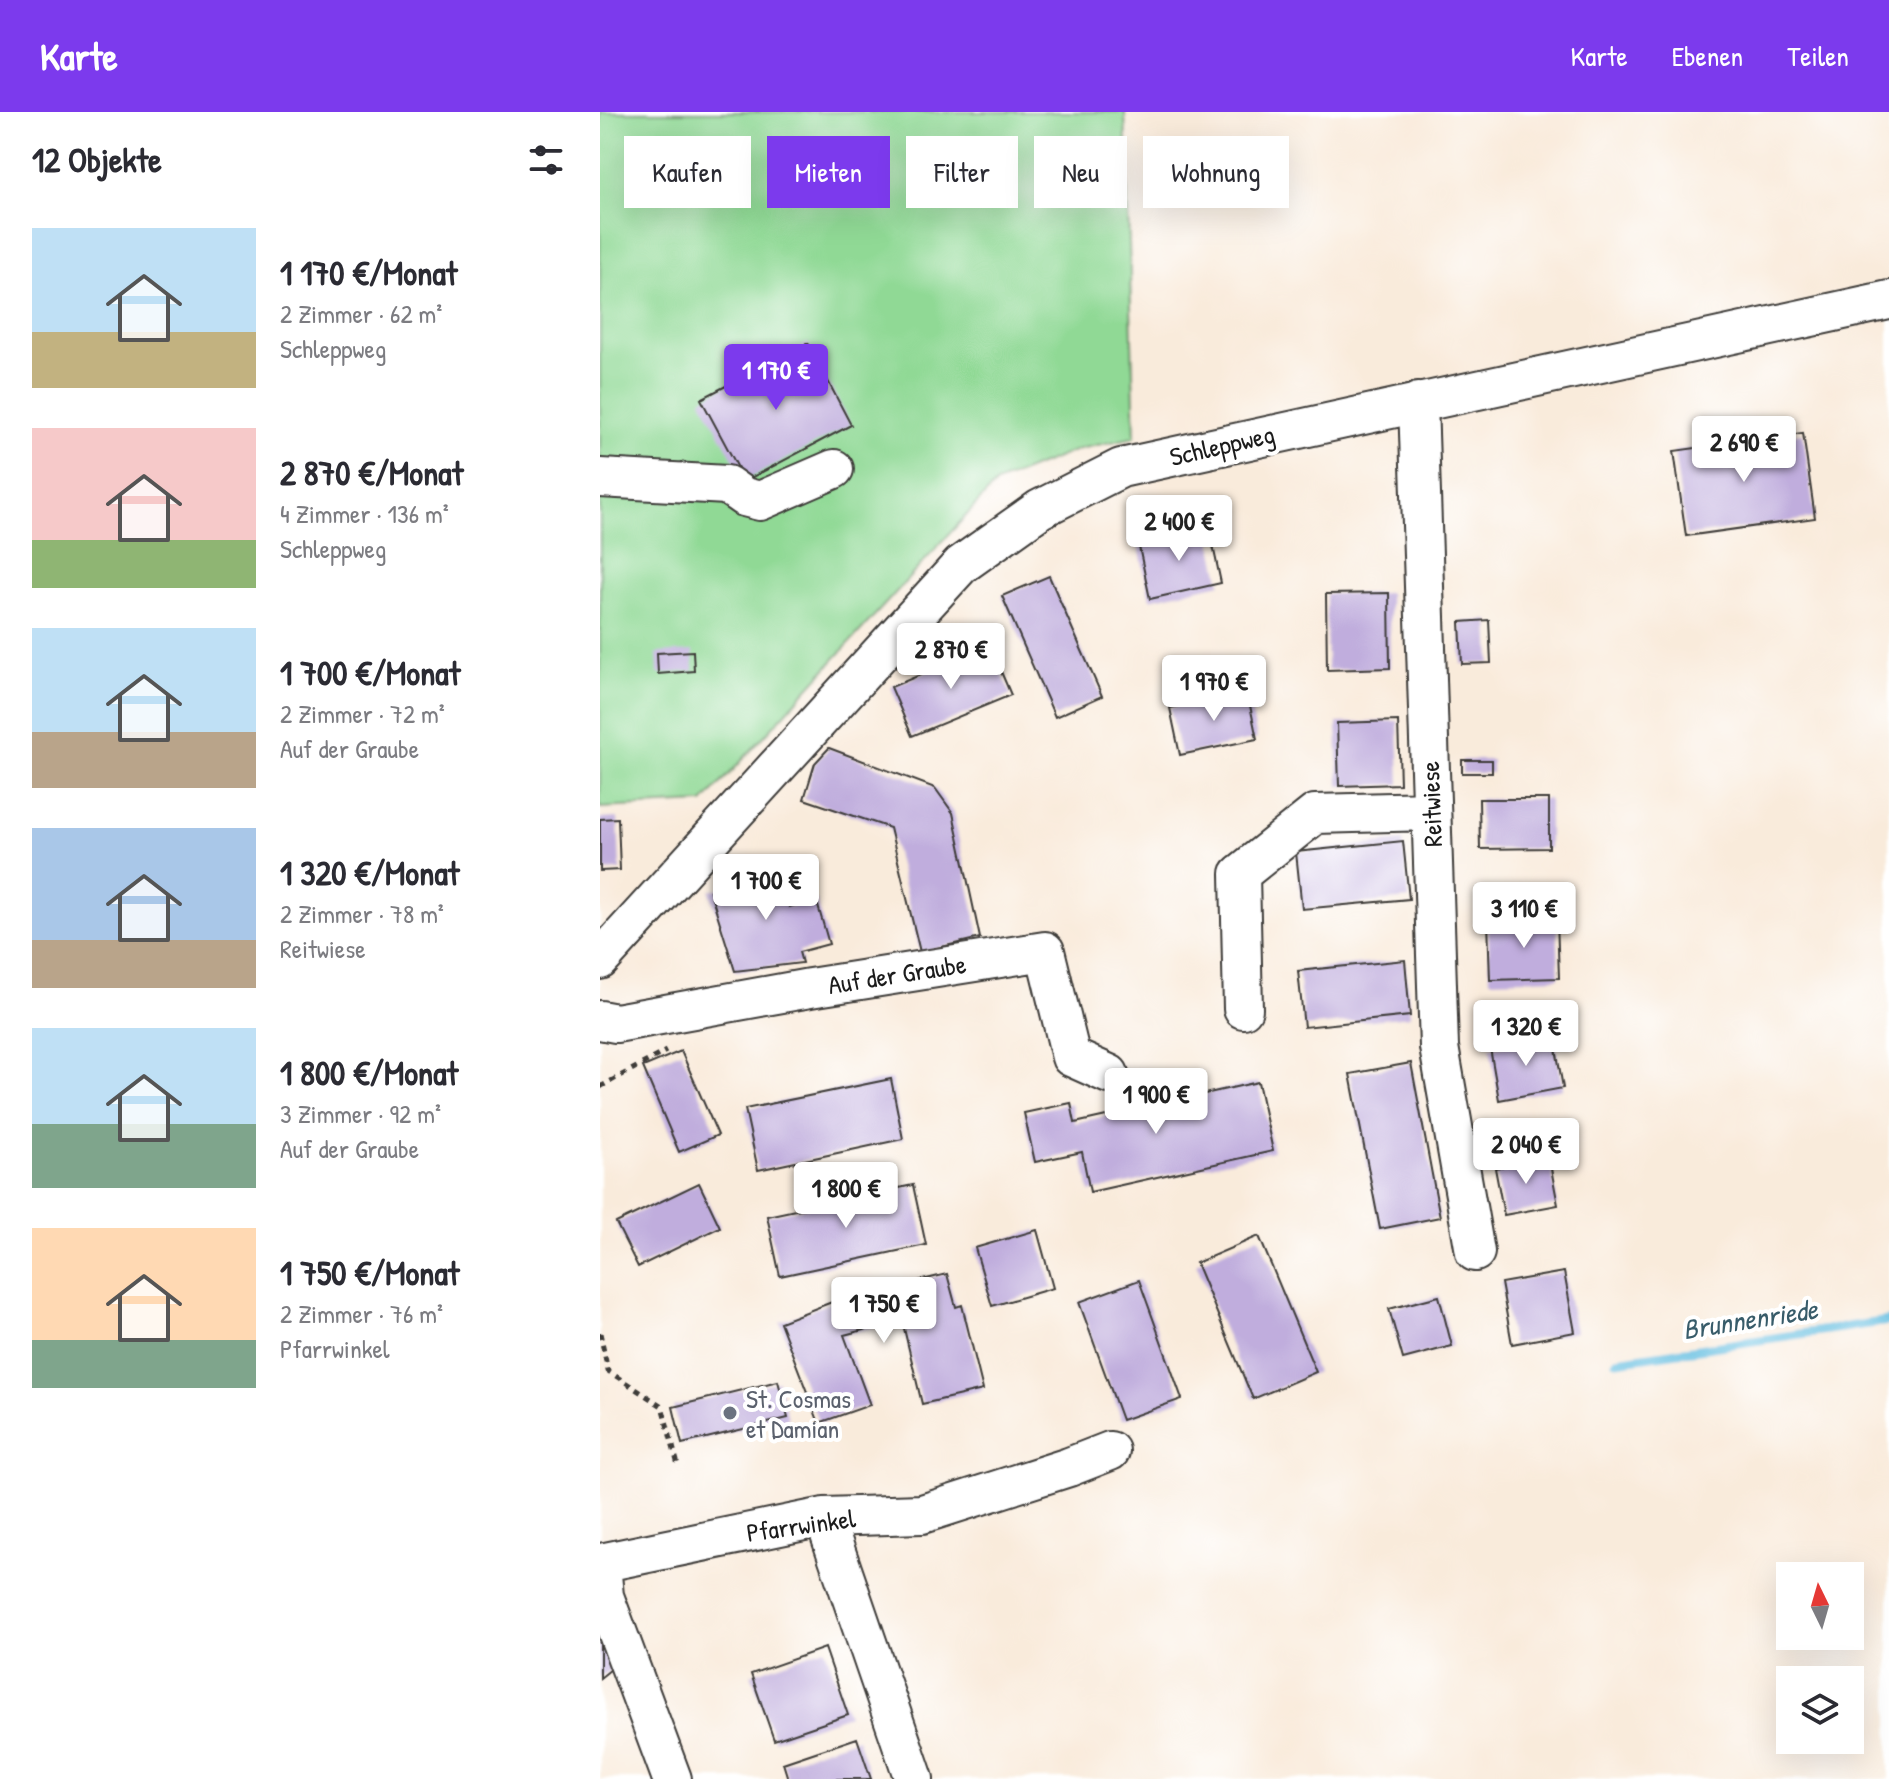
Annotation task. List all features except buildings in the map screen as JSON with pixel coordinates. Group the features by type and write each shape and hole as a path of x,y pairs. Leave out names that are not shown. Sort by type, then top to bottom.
{"street":[{"name":"Schleppweg","path":"600,960 961,565 1040,509 1121,468 1889,300"},
{"name":"Reitwiese","path":"1418,402 1439,1047 1475,1252"},
{"path":"600,478 727,485 744,497 760,501 834,469"},
{"path":"1243,1009 1240,874 1315,814 1431,811"},
{"name":"Auf der Graube","path":"600,1020 616,1023 810,988 1045,951 1071,1057 1109,1074"},
{"name":"Pfarrwinkel","path":"672,1779 604,1596 600,1563 824,1517 922,1514 1110,1451"},
{"path":"824,1517 914,1779"}],"path":[{"path":"600,1087 676,1045 678,1012"},
{"path":"600,1333 608,1371 662,1406 678,1465"}],"green space":[{"path":"600,112 1125,112 1126,136 1034,136 1034,208 1127,208 1127,177 1135,437 1079,449 996,483 703,803 600,808"}],"waterway":[{"name":"Brunnenriede","path":"1617,1361 1889,1321"}],"place":[{"name":"St. Cosmas et Damian","path":"730,1413"}]}
